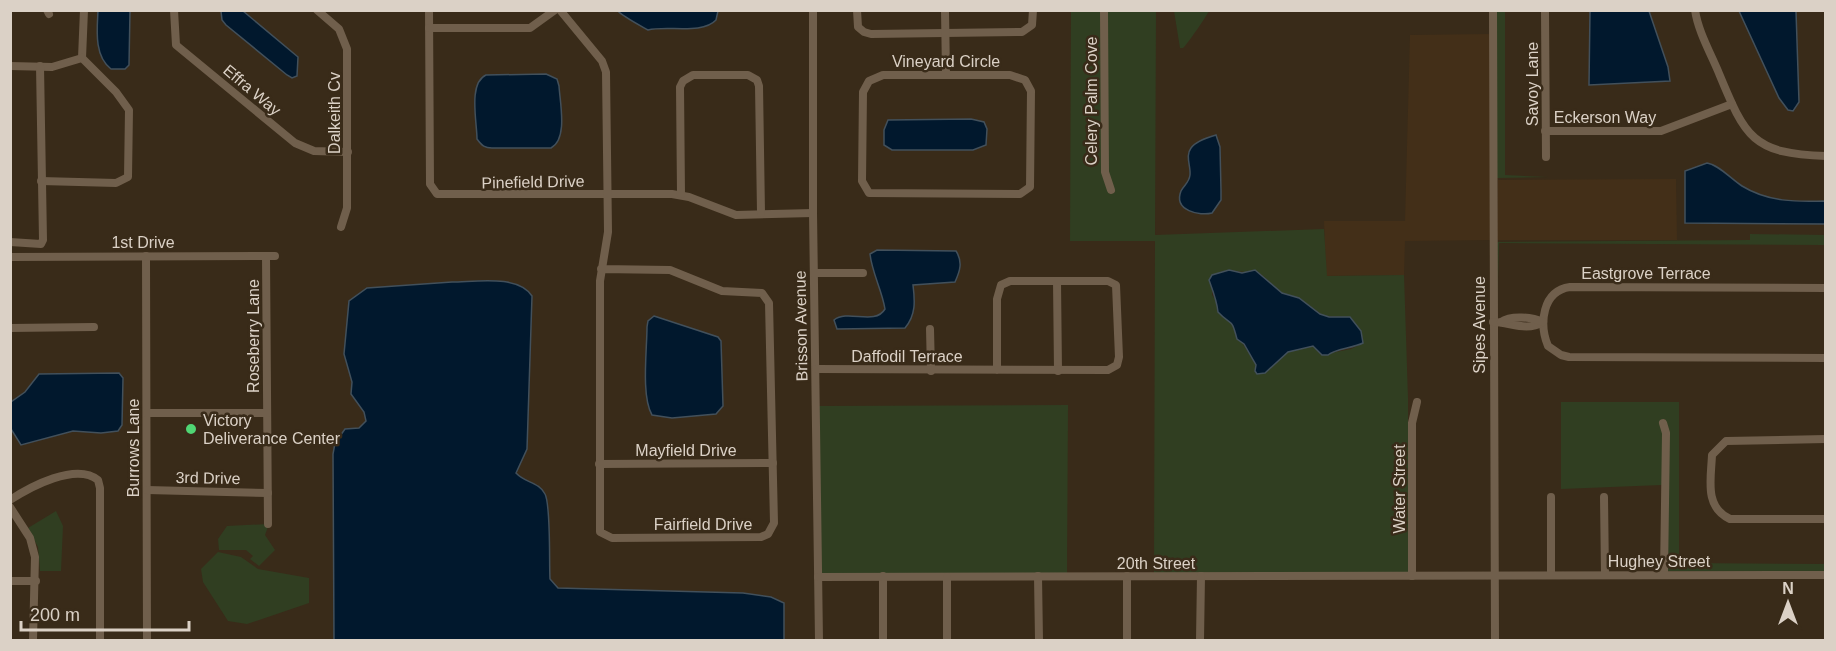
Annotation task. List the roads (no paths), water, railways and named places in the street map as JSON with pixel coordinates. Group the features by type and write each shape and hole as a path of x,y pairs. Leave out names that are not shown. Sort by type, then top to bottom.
{"street":[{"path":"40,181 116,183 128,177 129,110 116,92 81,58 84,10"},
{"name":"Effra Way","path":"174,10 176,45 295,143 314,152 348,152"},
{"name":"Dalkeith Cv","path":"317,10 338,27 346,42 347,208 341,227"},
{"name":"Pinefield Drive","path":"429,10 430,184 437,194 681,194 730,213 813,213"},
{"path":"429,28 530,28 558,10"},
{"name":"Fairfield Drive","path":"558,10 605,66 607,239 601,269 600,532 612,538 761,537 768,534 774,523 769,303 766,297 756,291 722,291 670,270 601,269"},
{"name":"Brisson Avenue","path":"813,10 813,213 819,640"},
{"path":"857,10 858,27 864,32 945,33 1022,32 1032,25 1033,10"},
{"path":"945,10 946,75"},
{"name":"Celery Palm Cove","path":"1104,10 1105,172 1111,190"},
{"name":"Sipes Avenue","path":"1493,10 1497,322 1495,640"},
{"name":"Savoy Lane","path":"1545,10 1546,157"},
{"path":"1695,10 1744,130 1774,151 1793,155 1826,156"},
{"path":"10,66 62,65 81,58"},
{"path":"10,242 41,244 43,240 40,181 40,66"},
{"path":"681,194 681,87 683,81 693,75 748,75 754,77 759,86 761,213"},
{"name":"Vineyard Circle","path":"883,75 946,75 1010,75 1025,80 1031,92 1030,187 1020,194 868,193 862,181 863,92 865,86 874,77 883,75"},
{"name":"Eckerson Way","path":"1545,131 1660,131 1732,104"},
{"name":"1st Drive","path":"10,256 275,256"},
{"name":"Burrows Lane","path":"147,256 147,640"},
{"name":"Roseberry Lane","path":"266,256 268,524"},
{"path":"814,273 864,273"},
{"name":"Daffodil Terrace","path":"816,369 931,371 1108,370 1118,365 1119,313 1116,285 1108,281 1010,281 1001,285 997,299 998,370"},
{"path":"1057,281 1058,371"},
{"name":"Eastgrove Terrace","path":"1543,322 1549,298 1563,288 1570,287 1826,288"},
{"path":"1497,322 1507,326 1518,322 1536,326 1543,322 1548,346 1569,357 1826,358"},
{"path":"10,328 94,327"},
{"path":"930,329 931,371"},
{"name":"Water Street","path":"1412,576 1413,423 1417,402"},
{"path":"147,413 267,413"},
{"path":"1663,423 1666,433 1664,574"},
{"path":"1826,439 1726,441 1712,455 1711,498 1720,515 1730,519 1826,519"},
{"name":"Mayfield Drive","path":"599,464 773,463"},
{"path":"10,500 44,481 78,474 87,474 98,480 100,488 100,640"},
{"name":"3rd Drive","path":"147,490 268,493"},
{"path":"1551,497 1551,576"},
{"path":"1604,497 1605,575"},
{"path":"10,507 34,548 36,608 33,640"},
{"name":"Hughey Street","path":"1494,576 1826,575"},
{"path":"883,576 883,640"},
{"path":"947,576 947,640"},
{"path":"1038,576 1039,640"},
{"path":"1127,576 1127,640"},
{"path":"1200,640 1201,576"},
{"name":"20th Street","path":"818,577 1494,576"},
{"path":"10,581 36,581"}],"water":[{"path":"98,11 130,11 129,65 125,69 111,69 102,57 98,42"},
{"path":"221,11 243,11 298,57 297,76 292,78 287,75 226,25 222,20"},
{"path":"618,11 718,11 716,20 710,25 648,30"},
{"path":"1590,11 1649,11 1668,67 1670,81 1589,85"},
{"path":"1739,11 1796,11 1799,102 1793,111 1788,110 1779,98"},
{"path":"546,74 557,79 559,86 562,120 560,137 556,143 551,148 490,148 482,145 477,139 475,104 475,94 480,79 486,75"},
{"path":"971,119 984,122 987,129 986,145 973,150 892,150 884,145 884,130 888,120"},
{"path":"1216,135 1220,147 1221,200 1212,213 1195,213 1184,208 1180,198 1181,191 1189,178 1189,151 1199,142"},
{"path":"1707,163 1720,169 1742,186 1762,195 1793,201 1825,201 1825,224 1685,223 1685,171"},
{"path":"877,250 956,251 960,259 959,270 955,282 913,285 914,308 905,328 837,329 834,320 840,317 875,316 881,314 885,309 870,254"},
{"path":"1229,270 1242,273 1255,270 1282,293 1299,298 1320,314 1329,317 1350,317 1361,331 1363,343 1328,355 1322,355 1313,346 1288,352 1265,373 1257,374 1256,365 1244,344 1237,339 1232,324 1218,312 1209,280 1212,275"},
{"path":"452,282 506,282 525,289 532,296 527,449 516,473 539,487 545,494 549,522 550,579 558,588 743,593 771,597 784,603 784,640 334,640 333,454 335,443 345,429 359,428 366,421 364,412 351,394 352,382 344,354 349,301 367,288"},
{"path":"654,316 718,337 721,341 723,406 716,414 672,418 652,415 647,396 645,372 647,327 648,321"},
{"path":"119,373 123,378 122,425 118,431 101,433 73,431 21,445 11,429 11,402 25,392 39,374"}],"place":[{"name":"Victory Deliverance Center","path":"191,429"}]}
